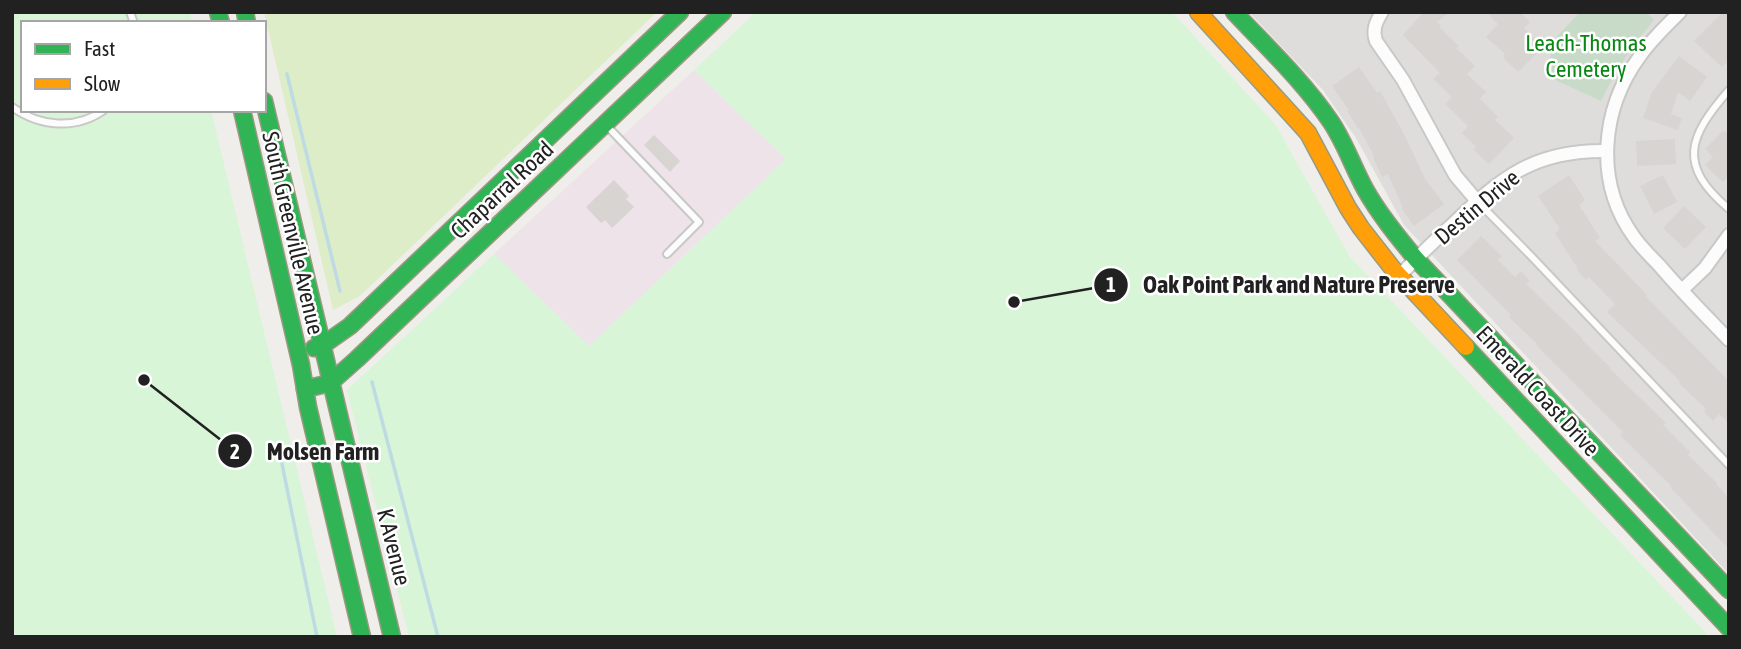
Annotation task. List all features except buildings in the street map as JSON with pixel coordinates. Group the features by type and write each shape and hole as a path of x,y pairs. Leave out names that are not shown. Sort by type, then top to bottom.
{"main road":[{"name":"Chaparral Road","path":"299,359 350,326 680,12"},
{"name":"Chaparral Road","path":"330,383 723,12"},
{"name":"Emerald Coast Drive","path":"1198,12 1308,133 1361,228 1399,276 1729,628"},
{"name":"Emerald Coast Drive","path":"1234,12 1307,91 1329,119 1342,138 1366,190 1416,259 1729,590"},
{"path":"585,102 605,124"},
{"name":"South Greenville Avenue","path":"266,109 323,345"},
{"name":"South Greenville Avenue","path":"242,112 299,359"},
{"name":"K Avenue","path":"323,345 392,637"},
{"path":"299,359 362,637"},
{"path":"305,388 330,383"}],"street":[{"path":"1382,12 1374,28 1376,41 1403,80 1455,175 1477,201"},
{"path":"1680,12 1650,43 1624,81 1610,123 1606,151 1611,187 1620,212 1635,238 1729,340"},
{"name":"Destin Drive","path":"1399,276 1477,201 1503,180 1538,161 1578,152 1606,151"},
{"path":"1682,290 1705,268 1729,235"}],"lane":[{"path":"1729,90 1705,120 1694,148 1695,163 1703,184 1729,209"},
{"path":"12,107 30,118 53,124 76,122 100,112"},
{"path":"605,124 699,222 667,254"},
{"path":"1477,201 1729,465"}],"shaded area":[{"path":"1249,12 1729,12 1729,574 1404,225 1356,138 1323,90"},
{"path":"694,70 786,159 589,346 494,254"}],"green space":[{"path":"12,12 190,12 192,21 21,21 21,112 211,112 337,637 20,637 12,632"},
{"path":"264,12 657,12 360,296 333,310"},
{"path":"756,12 1172,12 1275,124 1350,257 1710,637 409,637 347,390 494,254 589,346 786,159 694,70"},
{"name":"Leach-Thomas Cemetery","path":"1580,12 1646,12 1654,20 1624,59 1601,101 1553,79 1549,45"}],"waterway":[{"path":"287,74 340,291"},
{"path":"372,382 438,637"},
{"path":"279,449 317,637"}],"traffic: fast":[{"path":"218,12 220,21"},
{"path":"245,12 247,21"},
{"path":"314,348 323,345 350,326 680,12"},
{"path":"305,389 330,383 357,359 723,12"},
{"path":"1234,12 1309,92 1341,138 1370,198 1416,259 1729,590"},
{"path":"266,109 392,637"},
{"path":"242,112 362,637"},
{"path":"1466,347 1729,628"}],"traffic: slow":[{"path":"1198,12 1308,133 1361,228 1393,269 1466,347"}],"place":[{"name":"Oak Point Park and Nature Preserve","path":"1014,302"},
{"name":"Molsen Farm","path":"144,380"}]}
